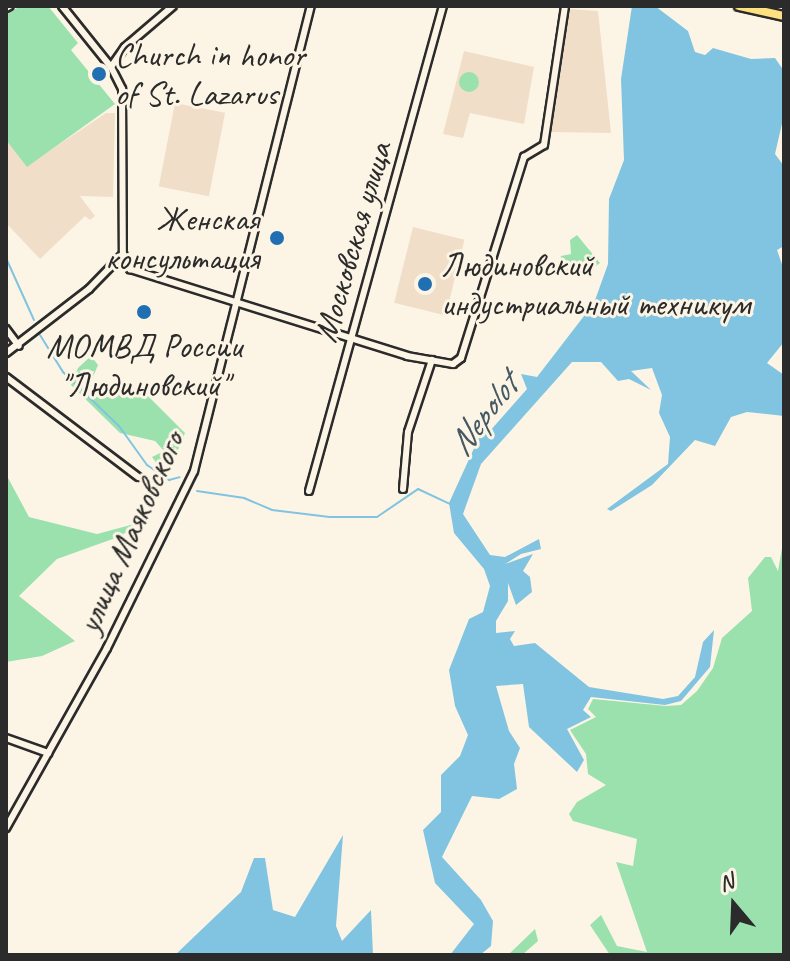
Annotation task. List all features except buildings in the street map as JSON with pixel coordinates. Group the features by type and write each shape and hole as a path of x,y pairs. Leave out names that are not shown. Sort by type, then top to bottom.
{"main road":[{"path":"739,6 784,16"}],"street":[{"path":"62,6 111,67 122,89 123,254 135,272 352,338 432,360 458,363 498,250 509,194 524,157 544,145 565,6"},
{"path":"111,67 125,47 173,6"},
{"name":"улица Маяковского","path":"6,828 194,471 240,304 311,6"},
{"name":"Московская улица","path":"309,491 443,6"},
{"path":"6,353 19,346 123,254"},
{"path":"6,329 19,346"},
{"path":"403,489 408,432 432,360"},
{"path":"6,377 138,477"},
{"path":"6,738 48,753"}],"shaded area":[{"path":"569,9 598,11 611,133 551,132"},
{"path":"464,51 534,67 524,124 470,113 463,138 443,134"},
{"path":"175,103 225,113 209,196 159,186"},
{"path":"106,113 115,113 113,197 80,196 95,216 90,220 85,216 40,259 6,223 6,140 27,166"},
{"name":"Людиновский индустриальный техникум","path":"413,227 464,240 446,316 394,303"}],"green space":[{"path":"21,6 48,6 78,43 71,50 115,104 27,167 6,140 6,14"},
{"path":"469,72 476,75 479,82 476,89 469,92 462,89 459,82 462,75"},
{"path":"577,235 600,263 582,276 575,264 569,277 559,264 561,256 571,254 570,240"},
{"path":"91,356 98,365 90,384 108,397 117,384 143,391 185,433 173,462 158,465 152,457 164,451 155,441 120,433 71,385 78,368"},
{"path":"7,476 29,517 97,534 138,523 121,536 57,559 19,596 75,641 42,656 6,662"},
{"path":"784,537 784,955 610,955 590,925 601,915 617,946 647,952 616,862 633,866 637,839 573,821 569,814 577,802 606,785 588,774 586,754 570,730 596,717 588,709 593,699 681,705 697,691 713,668 722,638 752,611 748,578 765,557 771,557 778,571"},
{"path":"535,929 538,941 522,955 508,955"}],"water":[{"path":"632,6 655,6 688,31 695,52 705,55 713,48 751,59 775,58 784,71 784,115 775,154 784,166 784,246 777,250 784,270 784,342 767,363 784,375 784,416 747,412 731,417 715,446 695,440 652,485 611,511 607,509 668,464 670,437 659,413 662,395 652,368 631,371 651,390 629,379 618,381 601,362 572,362 481,464 463,514 490,555 505,557 539,539 541,549 521,554 505,564 533,554 523,571 530,577 532,592 516,605 508,583 508,601 496,621 496,633 515,631 510,639 514,646 535,643 589,687 663,699 678,696 695,677 703,642 714,630 710,667 681,701 665,705 591,697 583,710 591,717 567,729 584,760 577,772 529,727 523,684 496,686 509,731 520,748 514,764 517,789 499,799 472,796 442,857 481,900 493,921 491,946 480,955 450,955 474,924 435,883 423,830 441,812 441,775 460,756 468,735 455,706 449,670 469,619 483,612 490,586 484,569 454,533 449,503 481,433 489,432 527,389 521,374 537,377 594,303 608,264 609,199 624,160 621,79"},
{"path":"343,835 336,926 342,941 371,910 373,955 175,955 241,892 254,858 265,858 273,910 295,917"}],"waterway":[{"path":"6,258 34,320"},
{"path":"40,335 63,372 119,426 147,465 169,480 180,477"},
{"path":"197,491 244,498 272,510 330,517 377,517 418,489 450,504"}],"place":[{"name":"Church in honor of St. Lazarus","path":"99,74"},
{"name":"Женская консультация","path":"277,238"},
{"name":"Людиновский индустриальный техникум","path":"425,284"},
{"name":"МОМВД России \"Людиновский\"","path":"144,312"}],"water label":[{"name":"Nepolot","path":"483,415"}]}
